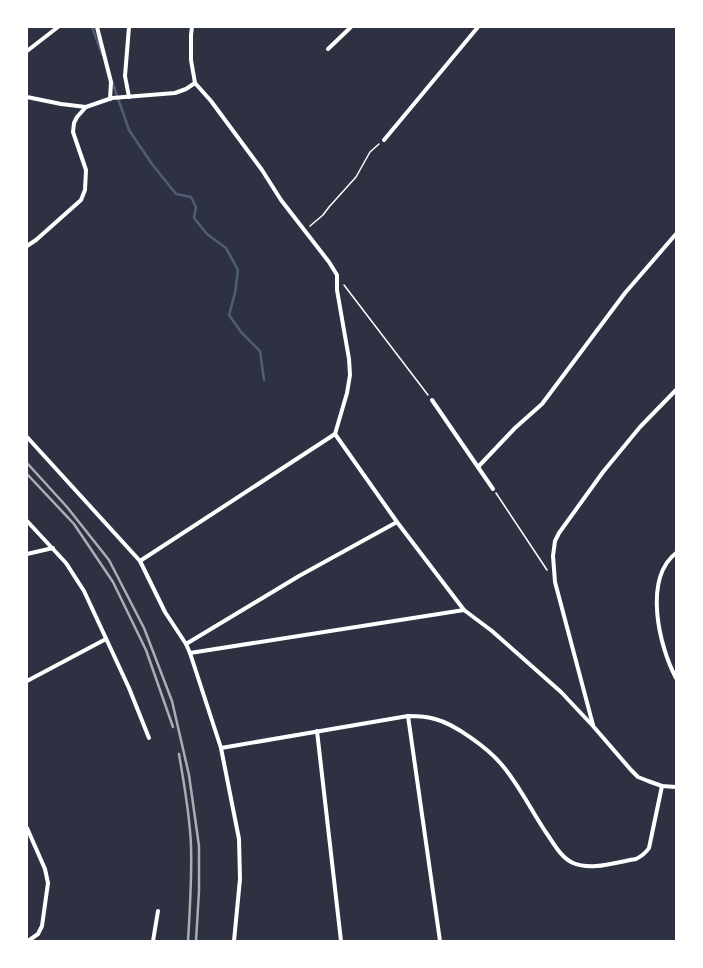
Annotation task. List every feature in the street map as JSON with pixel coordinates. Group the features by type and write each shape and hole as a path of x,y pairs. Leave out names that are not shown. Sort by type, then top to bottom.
{"street":[{"path":"27,51 58,27"},
{"path":"97,27 111,82 111,99"},
{"path":"127,97 125,76 129,27"},
{"path":"140,561 335,434 347,393 350,375 349,359 337,290 337,275 211,101 195,83 191,60 192,27"},
{"path":"328,49 351,27"},
{"path":"384,140 478,27"},
{"path":"27,96 61,104 86,106 111,99 175,93 186,89 195,83"},
{"path":"27,246 36,240 81,200 85,190 86,170 73,132 74,123 77,117 86,106"},
{"path":"478,467 515,428 542,404 625,293 676,234"},
{"path":"593,726 555,582 553,556 555,542 559,532 603,472 640,427 676,390"},
{"path":"432,400 493,489"},
{"path":"335,434 397,522 464,610 492,631 561,692 638,777 662,786 676,787"},
{"path":"27,437 140,561 165,612 186,644 190,653 220,748 239,839 240,879 234,941"},
{"path":"27,520 66,563 84,591 129,688 149,738"},
{"path":"186,644 299,576 397,522"},
{"path":"27,554 53,548"},
{"path":"676,553 671,556 663,570 657,600 663,642 670,666 676,678"},
{"path":"190,653 464,610"},
{"path":"27,681 106,639"},
{"path":"220,748 408,716 435,718 486,749 502,764 561,854 573,863 591,867 636,859 642,856 649,848 662,786"},
{"path":"408,716 440,941"},
{"path":"317,731 341,941"},
{"path":"27,828 45,869 48,883 42,926 38,934 28,941"},
{"path":"153,941 158,911"}],"path":[{"path":"304,231 323,215 329,206 356,177 370,152 384,140"},
{"path":"337,275 432,400"},
{"path":"493,489 555,582"}],"waterway":[{"path":"92,27 102,54"},
{"path":"112,81 129,130 152,164 176,194 191,197 196,207 194,218 207,234 226,248 238,270 235,293 229,315 241,332 260,351 264,380"}],"railway":[{"path":"27,463 67,507 109,560 144,628 172,701 189,775 199,846 199,891 196,941"},
{"path":"27,474 74,524 113,582 146,650 173,727"},
{"path":"179,754 185,788 191,846 188,941"}]}
